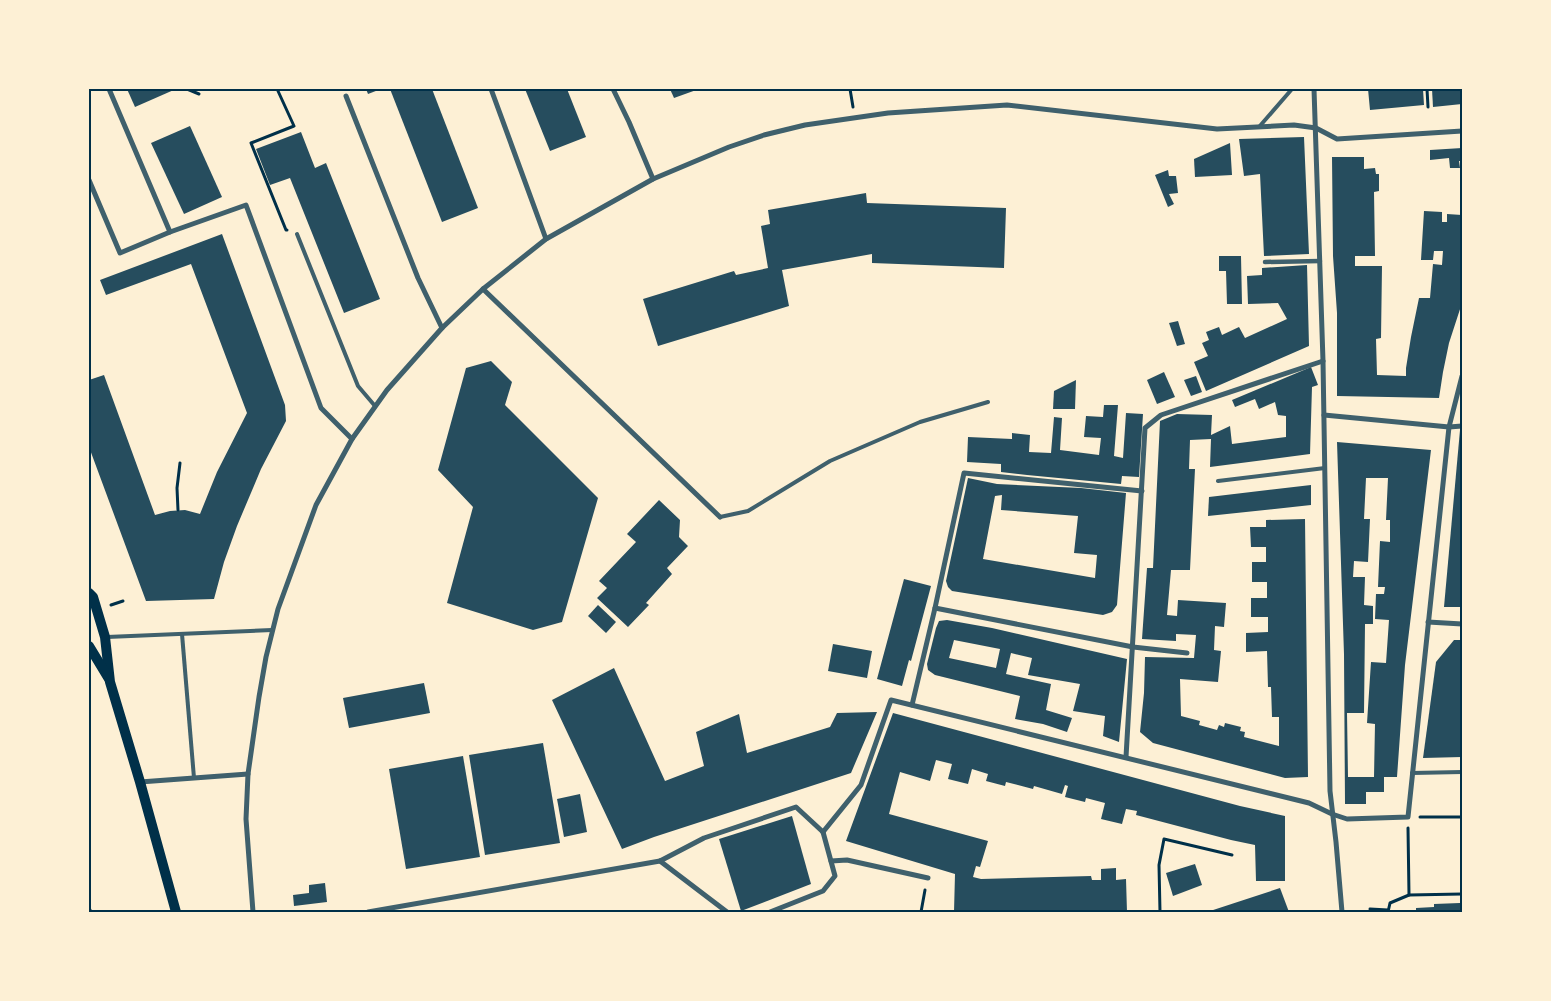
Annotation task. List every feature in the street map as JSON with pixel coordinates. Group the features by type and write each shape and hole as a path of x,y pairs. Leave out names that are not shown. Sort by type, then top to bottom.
{"main road":[{"path":"89,593 106,637 110,682 176,912"},
{"path":"89,646 110,682"}],"street":[{"path":"108,89 170,232"},
{"path":"491,89 546,239"},
{"path":"613,89 629,122 652,179"},
{"path":"1314,89 1324,361 1330,792 1342,912"},
{"path":"346,96 418,278 442,328"},
{"path":"253,912 246,818 248,774 258,698 272,630 281,600 316,505 352,439 387,390 442,328 483,289 546,239 652,179 752,139 805,125 888,113 1007,105 1217,129 1294,125 1316,128 1338,139 1462,131"},
{"path":"89,180 120,253 246,204 321,408 352,439"},
{"path":"1265,262 1320,261"},
{"path":"483,289 720,517"},
{"path":"1126,757 1145,428 1161,415 1324,361"},
{"path":"823,832 861,785 891,700 1309,803 1347,819 1408,817 1448,427 1462,376"},
{"path":"1324,415 1448,427 1462,426"},
{"path":"912,705 964,473 1142,491"},
{"path":"935,608 1133,647 1187,652"},
{"path":"1428,622 1462,624"},
{"path":"140,782 248,774"},
{"path":"368,912 660,861 704,838 796,807 823,832 835,876 822,891 770,912"},
{"path":"831,862 846,860 928,878"},
{"path":"660,861 727,912"}],"lane":[{"path":"1259,127 1292,89"},
{"path":"297,234 358,386 375,406"},
{"path":"720,517 748,511 830,461 920,422 988,402"},
{"path":"1218,481 1325,468"},
{"path":"106,637 272,630"},
{"path":"182,634 194,778"},
{"path":"1412,773 1462,772"}],"path":[{"path":"187,89 199,94"},
{"path":"850,89 855,117"},
{"path":"1427,89 1428,108"},
{"path":"278,91 294,126 251,142 286,230"},
{"path":"178,510 177,488 180,463"},
{"path":"1408,817 1462,817"},
{"path":"1160,912 1158,865 1164,839 1232,855"},
{"path":"1408,845 1409,895"},
{"path":"921,912 926,888"},
{"path":"1370,909 1388,911 1390,903 1409,895 1462,894"},
{"path":"89,908 91,912"}],"building":[{"path":"127,89 176,89 135,107"},
{"path":"366,89 381,89 368,94"},
{"path":"390,89 432,89 478,208 442,222"},
{"path":"525,89 567,89 586,137 550,151"},
{"path":"670,89 699,89 674,98"},
{"path":"1368,89 1423,89 1424,105 1370,110"},
{"path":"1432,89 1462,89 1462,104 1433,107"},
{"path":"190,126 222,197 184,214 151,143"},
{"path":"301,132 315,168 326,163 380,299 344,313 290,178 270,185 256,149"},
{"path":"1304,137 1309,254 1264,256 1260,174 1244,176 1239,139"},
{"path":"1230,143 1232,175 1195,177 1194,159"},
{"path":"1462,148 1462,161 1459,161 1460,168 1450,168 1449,158 1430,160 1430,150"},
{"path":"1332,157 1364,157 1364,169 1375,168 1376,174 1379,174 1379,191 1374,192 1375,256 1355,256 1355,266 1382,266 1381,338 1376,339 1377,375 1406,376 1419,298 1430,298 1433,264 1442,265 1443,251 1434,251 1433,260 1421,260 1424,211 1442,212 1442,222 1447,222 1447,214 1462,215 1462,303 1449,343 1439,398 1337,396 1337,313 1333,256"},
{"path":"1168,170 1169,176 1176,176 1178,193 1169,194 1174,204 1168,207 1155,175"},
{"path":"866,193 867,203 1006,208 1004,268 872,263 872,254 782,270 789,306 658,346 643,299 734,271 736,275 768,268 761,226 770,224 768,210"},
{"path":"222,234 285,405 286,421 261,469 237,526 224,562 214,599 146,601 89,447 89,380 104,375 155,515 185,510 200,514 217,472 247,413 191,264 106,295 100,280"},
{"path":"1219,256 1241,256 1242,304 1227,304 1226,271 1219,271"},
{"path":"1307,265 1309,346 1206,391 1194,362 1208,356 1202,343 1209,340 1206,332 1219,327 1222,335 1239,327 1245,338 1287,319 1278,303 1248,304 1247,276 1262,275 1262,268"},
{"path":"1178,321 1185,344 1177,346 1169,323"},
{"path":"491,361 512,382 505,405 598,498 562,622 533,630 447,603 473,507 438,470 466,368"},
{"path":"1311,367 1318,385 1312,387 1310,454 1210,467 1211,439 1190,440 1189,469 1195,469 1190,570 1171,570 1167,615 1177,616 1178,600 1226,603 1224,627 1215,626 1214,650 1221,651 1218,682 1180,679 1181,716 1200,721 1199,725 1217,730 1219,725 1224,727 1225,723 1241,727 1240,731 1245,732 1244,737 1279,746 1279,717 1272,717 1271,687 1268,687 1267,651 1246,652 1246,633 1268,632 1268,617 1251,617 1251,598 1267,598 1267,582 1252,582 1252,562 1266,562 1266,547 1251,547 1250,527 1266,527 1266,520 1305,519 1308,777 1285,778 1153,743 1140,732 1145,657 1194,658 1196,635 1176,634 1176,641 1142,639 1147,568 1153,568 1160,421 1177,414 1212,415 1211,435 1230,426 1232,444 1286,437 1286,416 1278,415 1275,402 1259,409 1255,399 1235,407 1232,400"},
{"path":"1164,372 1175,397 1157,404 1147,380"},
{"path":"1196,376 1202,392 1191,396 1184,380"},
{"path":"1076,380 1075,409 1053,409 1054,391"},
{"path":"1104,405 1118,405 1114,456 1123,458 1126,413 1143,414 1139,477 1122,476 1121,484 1001,472 1001,464 967,462 968,437 1012,439 1012,433 1030,435 1029,452 1051,453 1054,417 1062,418 1060,450 1099,455 1101,438 1084,437 1086,416 1103,417"},
{"path":"1460,430 1462,430 1462,607 1444,607"},
{"path":"1337,442 1431,450 1405,665 1397,777 1384,777 1384,792 1366,792 1366,804 1345,804 1344,654","holes":["1366,478 1388,478 1386,520 1390,520 1390,542 1380,541 1378,587 1385,587 1384,594 1376,594 1375,619 1389,620 1386,663 1371,662 1367,723 1375,724 1374,777 1348,777 1347,713 1364,713 1365,624 1373,624 1373,606 1364,605 1365,577 1353,577 1354,561 1368,562 1370,519 1364,519"]},
{"path":"968,478 997,484 1081,488 1126,493 1117,605 1112,612 1103,615 952,591 946,581","holes":["1002,495 1001,510 1078,516 1074,553 1097,555 1095,578 983,559 995,496"]},
{"path":"1311,485 1311,505 1208,516 1209,497"},
{"path":"659,500 680,520 679,537 688,546 667,568 672,574 646,603 649,605 628,627 597,598 607,588 599,581 636,542 627,534"},
{"path":"904,579 931,586 911,661 909,660 902,686 877,679"},
{"path":"598,605 616,622 606,633 588,616"},
{"path":"947,620 992,628 1127,659 1119,742 1103,736 1105,716 1073,711 1080,684 1028,675 1032,658 1011,653 1006,674 1051,684 1046,710 1072,718 1067,732 1043,724 1015,719 1020,696 935,675 928,670 927,664 939,621","holes":["954,640 1000,649 996,668 949,658"]},
{"path":"1454,640 1462,640 1462,757 1423,758 1436,662"},
{"path":"833,644 872,651 867,678 828,671"},
{"path":"614,668 665,781 704,766 696,732 739,714 747,753 830,727 837,713 877,712 851,773 622,849 552,700"},
{"path":"424,683 430,713 349,728 343,698"},
{"path":"893,713 1240,806 1285,816 1285,881 1256,881 1255,845 1136,815 1137,811 1126,809 1122,824 1101,819 1105,803 1086,798 1085,802 1065,797 1068,786 1065,785 1062,794 1034,786 1033,789 1006,782 1005,786 986,781 988,774 972,769 968,784 948,779 952,764 936,760 930,781 900,772 889,814 988,841 980,867 976,866 973,877 981,879 1091,876 1092,880 1101,880 1101,869 1116,868 1116,880 1126,879 1127,912 954,912 955,874 846,841"},
{"path":"543,743 560,843 485,855 469,755"},
{"path":"463,756 480,857 406,869 389,769"},
{"path":"580,794 587,832 564,837 557,799"},
{"path":"792,816 811,884 741,911 719,839"},
{"path":"1195,864 1202,885 1173,896 1166,873"},
{"path":"325,883 327,902 294,906 293,895 309,893 309,885"},
{"path":"1280,888 1289,912 1207,912"},
{"path":"1460,903 1462,912 1416,912 1416,908 1434,907 1434,904"}]}
